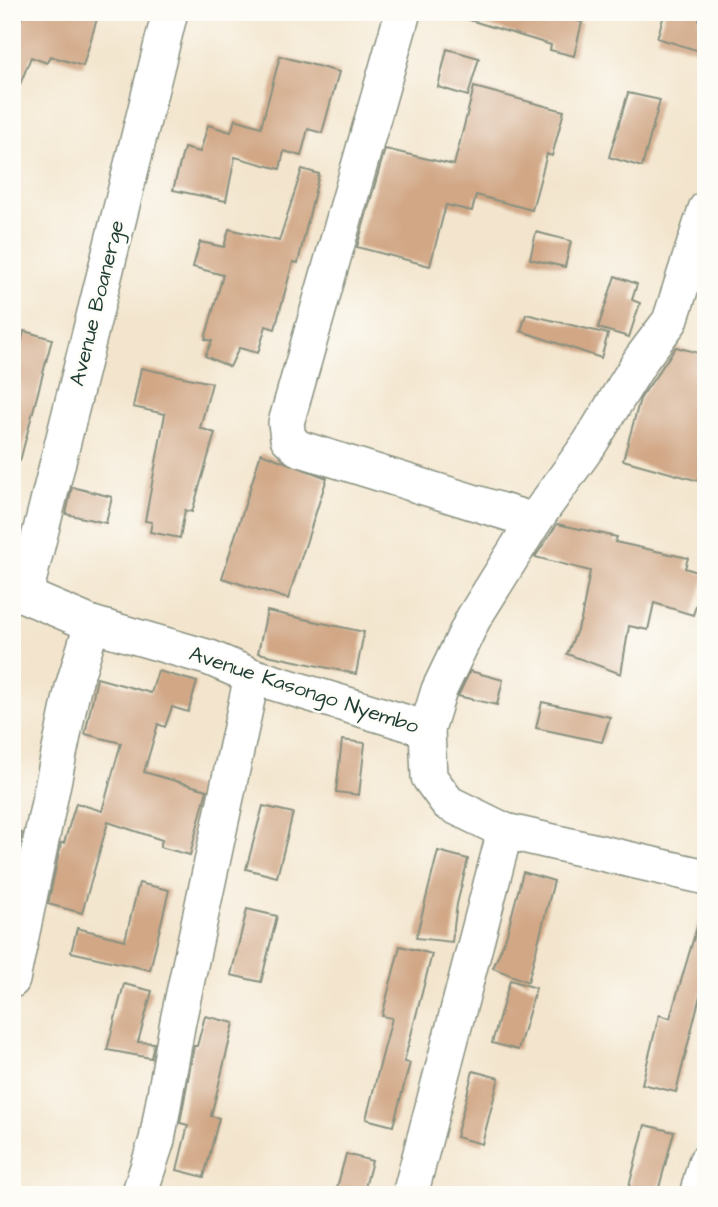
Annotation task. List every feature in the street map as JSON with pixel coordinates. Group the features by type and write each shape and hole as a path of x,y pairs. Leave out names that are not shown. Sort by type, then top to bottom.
{"street":[{"name":"Avenue Boanerge","path":"19,592 170,12"},
{"path":"403,12 286,423 288,438 298,448 534,521"},
{"path":"427,729 439,690 473,619 534,521 590,443 642,358 670,321 706,209"},
{"name":"Avenue Kasongo Nyembo","path":"19,592 92,624 210,657 252,676 427,729 429,777 448,803 505,831 706,877"},
{"path":"12,980 73,687 92,624"},
{"path":"139,1195 156,1140 178,1021 252,676"},
{"path":"410,1195 505,831"},
{"path":"697,1195 706,1161"}],"building":[{"path":"24,12 99,12 83,66 50,56 47,63 31,57 13,102 12,42"},
{"path":"464,12 543,12 582,22 574,56 550,50 551,45 463,18"},
{"path":"665,12 699,12 699,24 706,26 706,53 657,38"},
{"path":"447,49 479,58 468,96 438,87"},
{"path":"280,56 339,72 322,133 308,129 301,156 284,151 280,169 235,157 226,201 173,190 184,148 200,152 208,125 231,132 235,119 261,127"},
{"path":"474,87 564,111 552,156 547,154 532,210 476,195 472,211 446,205 430,266 357,247 385,149 454,165"},
{"path":"628,93 660,100 642,167 609,157"},
{"path":"302,169 319,174 298,263 293,262 275,329 266,326 258,353 239,348 230,367 205,356 212,341 205,339 223,275 193,267 200,242 224,247 229,229 279,241"},
{"path":"536,232 571,241 565,267 530,259"},
{"path":"615,276 637,284 632,300 640,303 629,337 598,328"},
{"path":"526,314 608,334 601,358 521,331"},
{"path":"24,331 52,339 20,461 12,460 12,337 22,340"},
{"path":"676,347 706,355 706,483 623,460 640,399"},
{"path":"141,368 212,383 200,428 215,433 192,512 185,510 180,538 150,532 152,522 145,521 165,414 133,407"},
{"path":"261,453 327,478 288,599 222,578"},
{"path":"72,487 112,497 106,523 66,514"},
{"path":"557,524 617,537 615,542 688,558 685,568 706,575 693,615 654,603 648,630 629,626 621,674 567,654 581,620 590,571 535,557"},
{"path":"267,611 364,632 356,674 258,653"},
{"path":"158,671 197,682 188,712 172,707 165,727 158,724 144,772 207,790 190,855 160,847 162,840 108,822 82,913 48,904 61,843 64,843 76,803 102,811 121,743 85,734 97,678 151,693"},
{"path":"470,671 503,680 497,705 458,696"},
{"path":"542,702 610,717 602,742 536,728"},
{"path":"342,740 365,743 359,795 336,792"},
{"path":"263,806 293,813 277,877 246,869"},
{"path":"12,831 22,833 12,880"},
{"path":"438,851 468,859 457,904 452,942 416,938"},
{"path":"523,872 554,881 528,982 493,968 506,937"},
{"path":"139,883 169,890 150,970 71,952 77,928 125,940"},
{"path":"247,909 277,916 261,982 231,975"},
{"path":"699,920 706,920 706,993 701,992 676,1092 642,1084 659,1015 670,1018"},
{"path":"400,946 432,954 404,1062 410,1063 393,1126 366,1119 392,1018 382,1016"},
{"path":"510,980 536,988 518,1050 492,1043"},
{"path":"124,984 152,991 138,1042 154,1043 151,1058 107,1050"},
{"path":"205,1016 234,1023 211,1116 219,1118 204,1177 177,1170 188,1125 180,1123 194,1046 197,1046"},
{"path":"473,1071 499,1078 482,1144 456,1137"},
{"path":"645,1125 674,1132 657,1195 628,1190"},
{"path":"346,1154 372,1161 363,1195 335,1195"}]}
